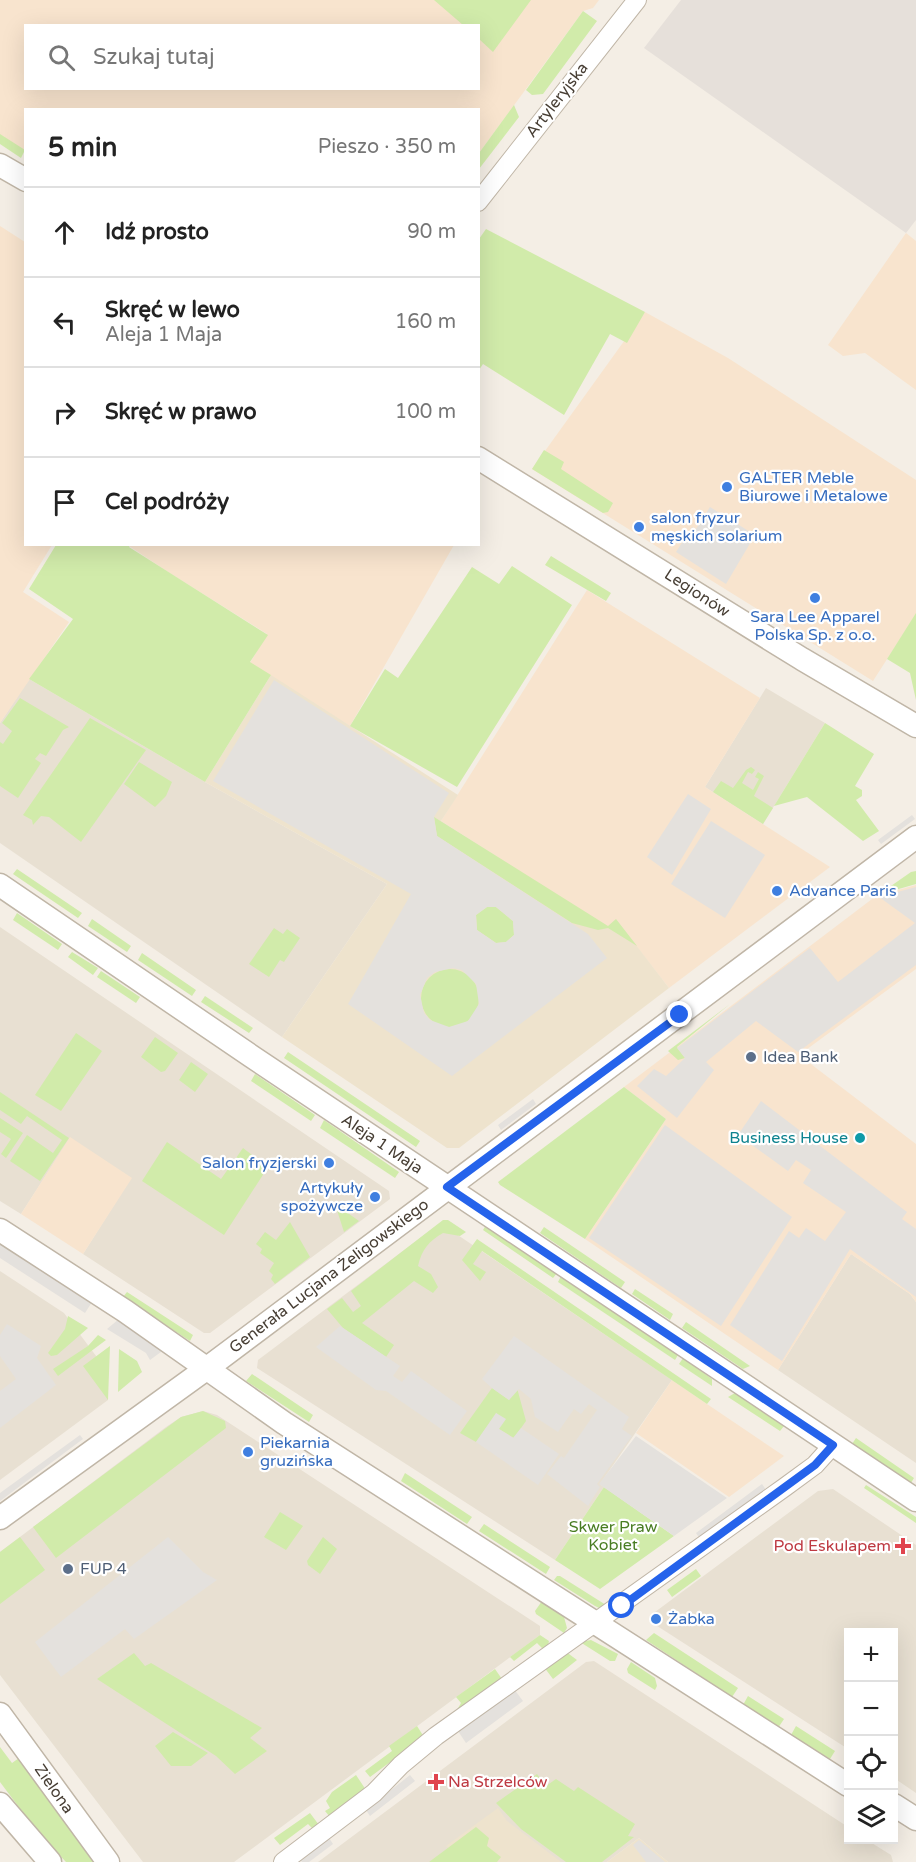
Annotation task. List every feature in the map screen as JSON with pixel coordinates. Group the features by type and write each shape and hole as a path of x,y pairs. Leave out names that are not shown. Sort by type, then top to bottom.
{"street":[{"name":"Artyleryjska","path":"480,199 637,0"},
{"path":"0,165 24,179"},
{"name":"Legionów","path":"480,459 802,659 916,726"},
{"name":"Generała Lucjana Żeligowskiego","path":"0,1518 207,1369 916,837"},
{"name":"Aleja 1 Maja","path":"0,885 916,1500"},
{"path":"0,1230 125,1311 246,1398 844,1782"},
{"path":"283,1862 374,1793 401,1765 436,1736 596,1624 807,1471 833,1445"},
{"name":"Zielona","path":"0,1714 108,1862"},
{"path":"0,1804 50,1862"},
{"path":"898,1808 916,1819"}],"shaded area":[{"path":"0,0 599,0 593,8 583,11 480,152 480,108 24,108 24,150 0,135"},
{"path":"681,0 916,0 916,220 906,233 644,48"},
{"path":"0,226 24,241 24,546 51,546 23,592 69,622 0,723"},
{"path":"906,233 916,241 916,390 865,353 843,356 828,345"},
{"path":"645,312 728,358 916,480 916,614 873,681 532,469"},
{"path":"710,507 755,535 726,584 676,552 692,527 696,529"},
{"path":"129,546 453,546 350,726 250,663 267,634"},
{"path":"587,590 760,698 705,787 830,867 669,988 616,920 608,928 441,821"},
{"path":"271,675 458,795 441,821 608,928 616,919 669,988 459,1148 447,1148 282,1037 387,884 205,782"},
{"path":"29,679 205,782 387,884 282,1037 0,843 0,723"},
{"path":"274,680 449,793 434,817 437,836 588,934 607,958 452,1076 348,1004 411,894 213,781","holes":["487,907 496,907 513,921 514,935 506,942 496,943 477,930 476,915","453,968 462,970 476,984 479,1004 468,1021 449,1027 430,1020 424,1013 420,995 427,978 435,972"]},
{"path":"766,688 825,723 763,824 705,787"},
{"path":"688,794 711,809 672,875 647,857"},
{"path":"912,815 915,819 881,844 878,840"},
{"path":"711,821 765,855 725,918 671,884"},
{"name":"Business House","path":"916,885 916,969 799,1055 916,1144 916,1302 910,1294 851,1254 778,1370 585,1239 666,1119 624,1087 876,896"},
{"path":"916,887 916,965 798,1052 756,1021 706,1062 714,1070 677,1118 637,1086 654,1069 666,1076 685,1058 677,1048 810,948 838,982 915,923 879,897"},
{"path":"0,927 389,1191 390,1199 210,1333 204,1333 83,1254 131,1178 70,1138 21,1214 0,1201"},
{"path":"533,1099 536,1104 501,1130 498,1125"},
{"path":"761,1101 907,1212 902,1219 916,1229 916,1297 850,1249 782,1361 730,1325 789,1231 799,1238 806,1228 825,1241 846,1212 803,1183 811,1170 796,1160 788,1171 738,1135"},
{"path":"665,1125 792,1217 721,1326 589,1238"},
{"path":"70,1137 132,1178 83,1254 21,1214"},
{"path":"440,1223 672,1380 600,1484 604,1487 555,1560 257,1368 258,1360"},
{"path":"0,1242 92,1302 85,1313 0,1258"},
{"path":"851,1254 910,1294 916,1302 916,1463 778,1370"},
{"path":"0,1271 64,1313 108,1372 108,1400 0,1480"},
{"path":"119,1319 165,1349 150,1360 146,1353 107,1329"},
{"path":"7,1324 41,1346 37,1358 56,1385 0,1428 0,1391 16,1379 0,1356 0,1335"},
{"path":"340,1326 400,1366 393,1376 402,1382 411,1371 467,1411 450,1435 386,1391 376,1390 316,1347"},
{"path":"514,1336 629,1417 622,1429 632,1436 597,1484 600,1487 588,1506 547,1474 561,1456 564,1458 597,1410 589,1404 581,1414 574,1409 558,1432 535,1417 531,1399 519,1389 509,1400 492,1388 482,1379"},
{"path":"672,1380 784,1456 729,1497 636,1433"},
{"path":"203,1411 217,1415 540,1626 540,1635 234,1862 143,1862 0,1675 0,1552 166,1427 181,1417"},
{"path":"496,1413 506,1419 499,1429 513,1438 521,1428 559,1454 538,1485 476,1442"},
{"path":"80,1435 83,1439 0,1501 0,1493"},
{"path":"636,1436 727,1498 674,1536 599,1484"},
{"path":"762,1484 766,1490 700,1539 696,1533"},
{"path":"833,1489 916,1545 916,1793 898,1781 898,1628 844,1628 844,1746 651,1622 651,1615 818,1491"},
{"path":"168,1537 203,1572 217,1580 134,1639 125,1629 61,1677 35,1642"},
{"path":"594,1661 844,1824 844,1844 873,1844 891,1855 893,1862 668,1862 639,1838 607,1862 318,1862 586,1662"},
{"path":"514,1689 523,1701 466,1743 458,1731"},
{"path":"410,1775 415,1781 370,1816 366,1810"},
{"path":"498,1808 507,1821 561,1862 464,1862 446,1846"},
{"path":"329,1838 333,1844 309,1862 302,1862 300,1859"},
{"path":"639,1838 668,1862 607,1862"},
{"path":"639,1840 665,1862 646,1862 633,1845"}],"green space":[{"path":"434,0 531,0 493,52 480,40 480,24 462,24"},
{"path":"583,11 597,21 543,94 532,95 526,90"},
{"path":"514,105 519,117 480,168 480,152"},
{"path":"0,134 24,149 24,152 21,158 0,144"},
{"path":"486,229 645,312 627,343 610,334 564,415 483,364 480,368 480,238"},
{"path":"544,450 564,462 561,469 613,503 608,512 603,513 532,469"},
{"path":"55,546 130,546 268,635 250,662 271,675 205,782 29,679 73,619 29,589"},
{"path":"551,556 611,593 606,601 545,565"},
{"path":"512,566 572,605 457,787 350,726 385,669 398,678 472,567 499,584"},
{"path":"916,613 916,700 910,673 887,659"},
{"path":"20,698 69,727 63,730 46,756 40,753 35,759 41,763 18,798 0,786 0,742 3,744 12,731 2,723"},
{"path":"90,718 146,750 81,842 49,817 41,816 33,825 32,820 23,815"},
{"path":"825,723 874,754 855,786 862,790 862,796 856,800 879,831 863,841 807,797 774,806"},
{"path":"139,762 172,782 166,796 155,807 124,784"},
{"path":"751,767 755,770 752,774 748,772 742,783 753,790 759,779 755,777 758,772 764,776 754,796 773,808 763,824 713,792 721,781 733,788 746,770"},
{"path":"434,817 608,926 616,919 637,946 608,928 598,930 572,923 437,836"},
{"path":"17,869 82,913 78,918 13,874"},
{"path":"916,871 916,884 878,895 911,872"},
{"path":"487,907 496,907 513,921 514,935 506,942 496,943 477,930 476,915"},
{"path":"17,913 62,944 58,950 13,920"},
{"path":"92,919 131,946 127,952 88,926"},
{"path":"274,928 283,934 287,929 300,938 284,962 280,960 269,977 249,964"},
{"path":"72,952 98,968 93,975 68,957"},
{"path":"142,953 196,990 192,996 138,960"},
{"path":"444,969 456,969 471,977 479,992 479,1004 471,1019 456,1027 444,1027 429,1019 421,1004 421,992 429,977"},
{"path":"101,971 140,997 136,1003 97,977"},
{"path":"205,996 253,1028 249,1033 201,1002"},
{"path":"730,1004 677,1047 685,1058 678,1060 668,1051"},
{"path":"76,1033 102,1051 61,1111 35,1095"},
{"path":"155,1037 178,1053 165,1071 161,1072 141,1057"},
{"path":"288,1052 420,1141 416,1147 284,1058"},
{"path":"191,1062 208,1074 195,1092 179,1080"},
{"path":"255,1074 315,1115 311,1121 251,1081"},
{"path":"624,1087 666,1119 585,1239 500,1185 498,1182"},
{"path":"0,1092 69,1138 40,1181 10,1161 27,1135 53,1153 62,1140 27,1116 21,1124 0,1110"},
{"path":"0,1118 23,1133 6,1158 1,1154 11,1139 0,1132"},
{"path":"324,1120 399,1172 395,1178 320,1128"},
{"path":"167,1142 221,1179 243,1148 268,1167 224,1235 142,1181"},
{"path":"335,1204 359,1221 344,1232"},
{"path":"443,1220 448,1220 466,1232 460,1236 443,1233 430,1242 424,1250 418,1266 431,1274 438,1287 433,1293 414,1281 362,1323 394,1345 386,1357 343,1328 327,1309 342,1298 353,1312 361,1306 351,1291"},
{"path":"290,1222 310,1257 275,1284 271,1279 273,1275 269,1271 274,1263 260,1253 262,1249 256,1244 265,1232 276,1240"},
{"path":"486,1225 557,1273 553,1278 483,1230"},
{"path":"544,1227 625,1282 621,1288 540,1233"},
{"path":"477,1239 711,1399 707,1404 482,1251 473,1264 486,1272 480,1281 462,1260"},
{"path":"561,1276 678,1355 675,1360 558,1282"},
{"path":"635,1289 673,1314 670,1320 632,1294"},
{"path":"127,1292 193,1335 190,1341 123,1297"},
{"path":"68,1316 88,1328 57,1355 51,1356 48,1353 65,1329"},
{"path":"686,1322 750,1366 743,1369 682,1328"},
{"path":"98,1335 106,1340 58,1376 53,1369 88,1346"},
{"path":"110,1346 108,1400 83,1366"},
{"path":"119,1349 137,1361 142,1372 118,1392"},
{"path":"683,1358 712,1379 712,1386 679,1364"},
{"path":"252,1374 313,1415 309,1422 246,1381"},
{"path":"492,1388 509,1400 517,1388 526,1421 514,1438 499,1429 497,1413 476,1442 460,1433"},
{"path":"735,1393 784,1426 780,1431 728,1397"},
{"path":"203,1411 225,1421 226,1428 56,1558 33,1527 181,1417"},
{"path":"856,1438 914,1478 911,1483 852,1444"},
{"path":"405,1473 472,1517 467,1524 401,1481"},
{"path":"866,1485 916,1517 916,1523 864,1488"},
{"name":"Skwer Praw Kobiet","path":"604,1487 674,1536 600,1589 555,1560"},
{"path":"280,1512 303,1526 286,1550 264,1537"},
{"path":"484,1524 550,1567 546,1574 479,1531"},
{"path":"20,1537 45,1570 0,1604 0,1552"},
{"path":"323,1537 337,1549 320,1574 308,1565 307,1561"},
{"path":"696,1569 701,1576 672,1597 667,1590"},
{"path":"557,1576 606,1605 599,1608 595,1606 554,1580"},
{"path":"542,1601 564,1617 567,1628 564,1633 536,1614 535,1611"},
{"path":"654,1633 738,1688 732,1697 646,1640"},
{"path":"540,1635 549,1641 543,1649 537,1643 514,1661 510,1657"},
{"path":"591,1640 618,1654 615,1661 610,1661 580,1642"},
{"path":"565,1651 577,1660 553,1679 544,1667"},
{"path":"134,1653 145,1666 151,1663 262,1728 250,1738 267,1751 235,1774 216,1756 97,1679"},
{"path":"631,1662 655,1678 657,1686 655,1690 628,1673 627,1669"},
{"path":"495,1669 502,1679 457,1710 461,1703 456,1697"},
{"path":"748,1696 784,1719 778,1728 743,1705"},
{"path":"417,1726 424,1737 370,1777 365,1771 392,1751 389,1746"},
{"path":"796,1726 835,1751 830,1759 791,1735"},
{"path":"173,1732 208,1753 191,1766 171,1766 155,1746"},
{"path":"0,1747 12,1763 19,1758 96,1862 66,1862 36,1830 0,1782"},
{"path":"537,1774 546,1786 556,1779 574,1791 578,1787 635,1824 628,1836 634,1837 602,1862 566,1862 521,1829 496,1803"},
{"path":"356,1775 366,1790 330,1817 325,1811 330,1808 326,1801 332,1792"},
{"path":"310,1813 319,1825 313,1829 308,1824 280,1845 274,1838"},
{"path":"476,1827 489,1838 487,1846 501,1857 497,1862 429,1862"}],"place":[{"name":"GALTER Meble Biurowe i Metalowe","path":"727,487"},
{"name":"salon fryzur męskich solarium","path":"639,527"},
{"name":"Sara Lee Apparel Polska Sp. z o.o.","path":"815,598"},
{"name":"Advance Paris","path":"777,891"},
{"name":"Idea Bank","path":"751,1057"},
{"name":"Business House","path":"860,1138"},
{"name":"Salon fryzjerski","path":"329,1163"},
{"name":"Artykuły spożywcze","path":"375,1197"},
{"name":"Piekarnia gruzińska","path":"248,1452"},
{"name":"Pod Eskulapem","path":"903,1546"},
{"name":"FUP 4","path":"68,1569"},
{"name":"Żabka","path":"656,1619"},
{"name":"Na Strzelców","path":"436,1782"}],"route":[{"path":"622,1606 815,1465 833,1445 447,1187 680,1015"}]}
